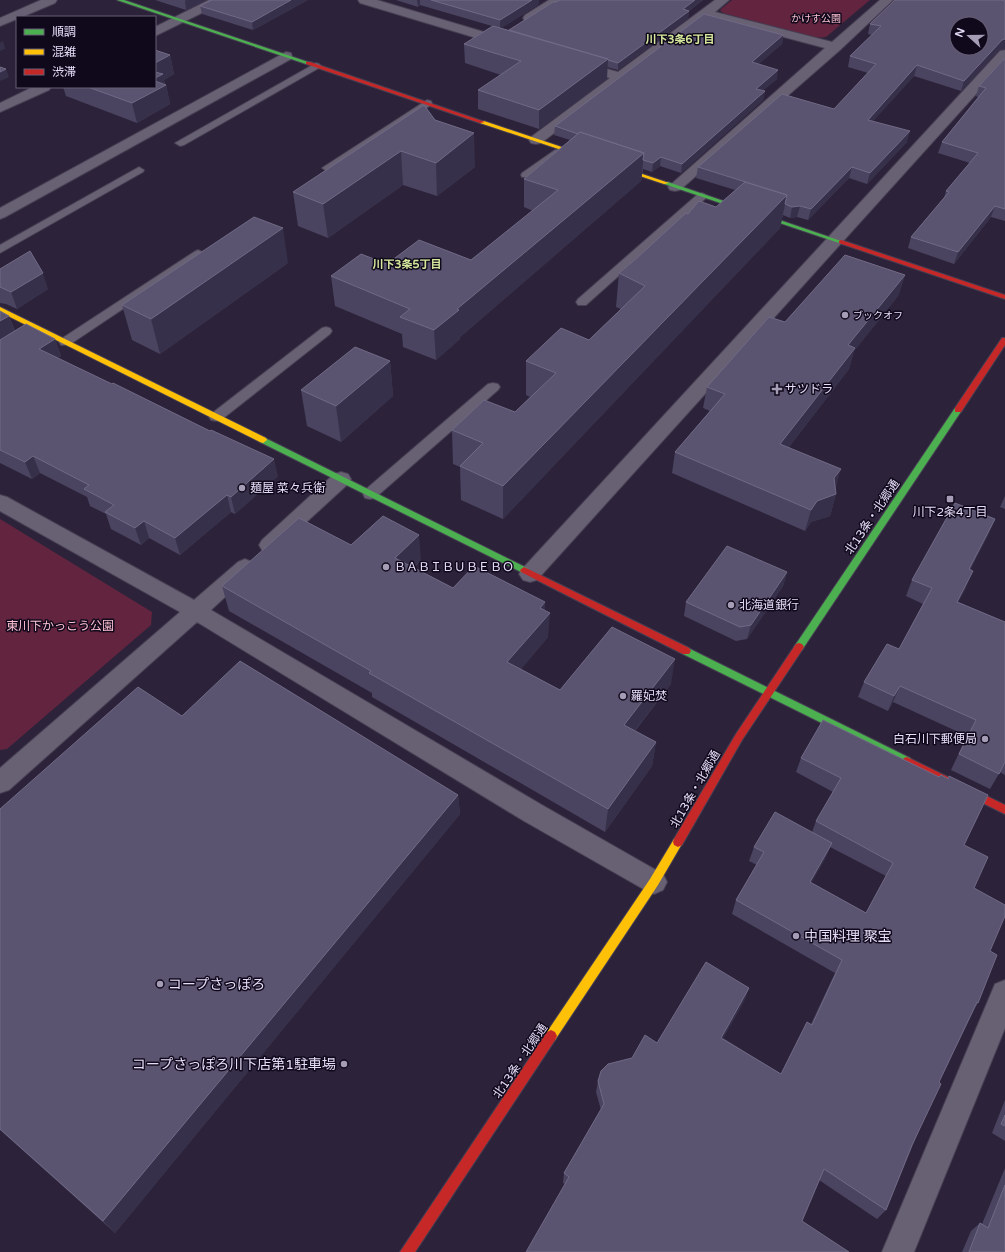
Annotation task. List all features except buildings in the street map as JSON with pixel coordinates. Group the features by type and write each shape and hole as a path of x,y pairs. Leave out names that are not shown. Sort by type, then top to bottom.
{"street":[{"path":"0,22 51,0"},
{"path":"119,0 1005,297"},
{"path":"156,32 218,0"},
{"path":"364,0 517,46"},
{"path":"520,24 557,0"},
{"path":"536,140 723,0"},
{"path":"675,187 887,0"},
{"path":"706,13 835,47"},
{"path":"496,39 508,31"},
{"path":"530,574 836,241 1005,54"},
{"path":"0,214 286,56"},
{"path":"568,62 619,77"},
{"path":"0,108 42,88"},
{"path":"0,309 1005,810"},
{"path":"19,340 38,328"},
{"name":"北13条・北郷通","path":"407,1252 654,882 739,737 1005,340"},
{"path":"0,783 196,611 342,479"},
{"path":"0,502 196,611 526,809 654,882"},
{"path":"898,1252 1005,994"}],"lane":[{"path":"180,143 316,66"},
{"path":"327,168 427,103"},
{"path":"526,175 563,149"},
{"path":"0,250 139,170"},
{"path":"582,302 702,196"},
{"path":"65,342 198,254"},
{"path":"216,417 326,331"},
{"path":"370,494 493,388"}],"green space":[{"name":"かけす公園","path":"732,0 870,0 826,37 816,38 723,13 720,10"},
{"name":"東川下かっこう公園","path":"0,519 152,612 151,625 7,749 0,750"}],"traffic: fast":[{"path":"119,0 308,63"},
{"path":"666,183 841,242"},
{"path":"799,647 958,410"},
{"path":"263,440 524,570"},
{"path":"686,651 907,761"}],"traffic: slow":[{"path":"482,122 666,183"},
{"path":"0,309 263,440"},
{"path":"551,1036 654,882 678,842"}],"traffic: jam":[{"path":"308,63 482,122"},
{"path":"841,242 1005,297"},
{"path":"958,410 1005,340"},
{"path":"524,570 686,651"},
{"path":"678,842 739,737 799,647"},
{"path":"907,761 1005,810"},
{"path":"407,1252 551,1036"}],"place":[{"name":"ブックオフ","path":"845,315"},
{"name":"サツドラ","path":"777,389"},
{"name":"麺屋 菜々兵衛","path":"242,488"},
{"name":"川下2条4丁目","path":"950,499"},
{"name":"ＢＡＢＩＢＵＢＥＢＯ","path":"386,567"},
{"name":"北海道銀行","path":"731,605"},
{"name":"羅妃焚","path":"623,696"},
{"name":"白石川下郵便局","path":"985,739"},
{"name":"中国料理 聚宝","path":"796,936"},
{"name":"コープさっぽろ","path":"160,984"},
{"name":"コープさっぽろ川下店第1駐車場","path":"344,1064"}],"district":[{"name":"川下3条6丁目","path":"680,39"},
{"name":"川下3条5丁目","path":"407,264"}]}
